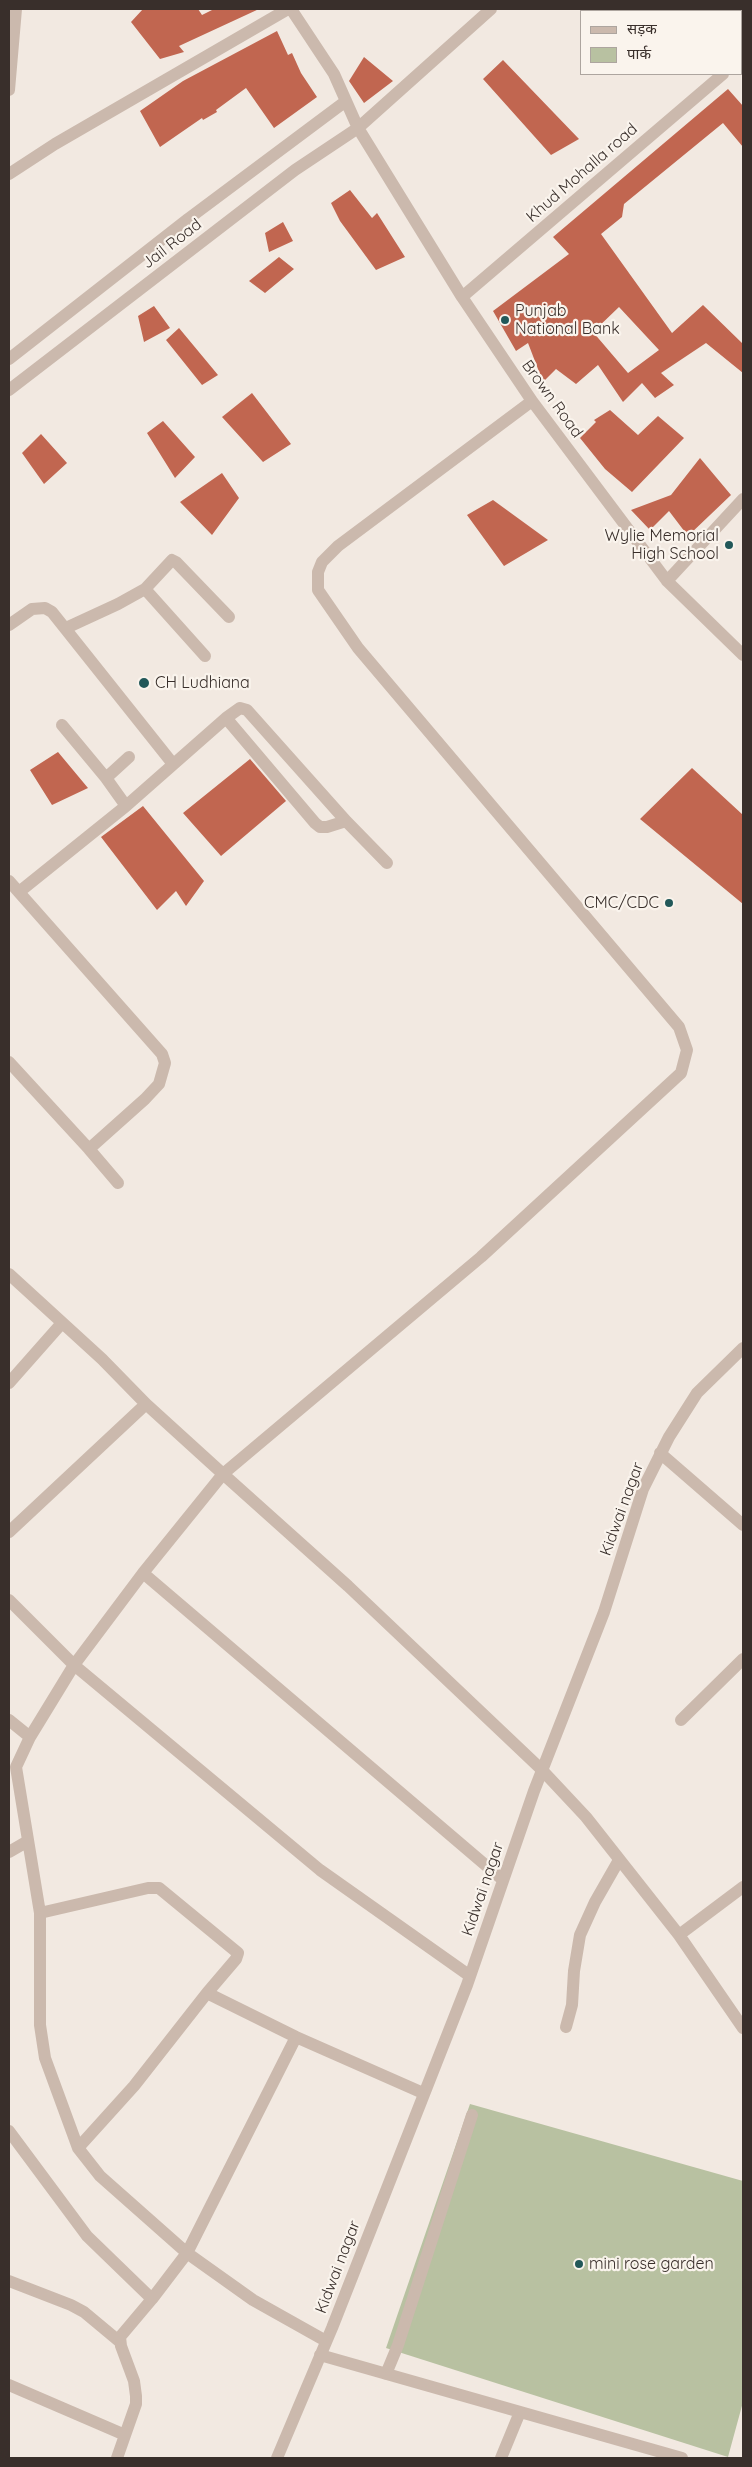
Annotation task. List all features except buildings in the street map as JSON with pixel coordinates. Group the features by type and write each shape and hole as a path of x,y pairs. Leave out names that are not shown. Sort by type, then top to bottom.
{"street":[{"path":"9,90 16,9"},
{"path":"9,174 55,144 289,9"},
{"name":"Brown Road","path":"289,9 334,74 358,128 462,297 532,401 668,581 743,655"},
{"name":"Jail Road","path":"9,390 295,170 358,128 491,9"},
{"name":"Khud Mohalla road","path":"462,297 722,75"},
{"path":"9,359 188,219 346,102"},
{"path":"326,2341 253,2300 188,2253 100,2176 78,2148 44,2050 40,2025 40,1913 28,1841 12,1767 74,1665 143,1573 223,1474 480,1257 682,1073 687,1050 679,1027 358,648 318,590 318,572 320,567 338,546 532,401"},
{"path":"668,581 743,499"},
{"path":"66,628 145,589 169,561 174,560 229,617"},
{"path":"145,589 205,656"},
{"path":"9,625 26,612 38,608 52,612 173,764"},
{"path":"19,892 126,806 226,718 240,708 246,710 346,821 387,863"},
{"path":"226,718 315,823 320,827 327,827 346,821"},
{"path":"62,725 106,778 126,806"},
{"path":"106,778 129,757"},
{"path":"9,881 162,1054 165,1064 159,1084 89,1149"},
{"path":"9,1062 118,1183"},
{"path":"9,1274 146,1404 348,1586 542,1770 586,1818 679,1935 743,2028"},
{"path":"9,1383 62,1323"},
{"name":"Kidwai nagar","path":"277,2458 326,2341 470,1976 542,1770 604,1612 643,1489 660,1453 697,1393 743,1348"},
{"path":"9,1532 146,1404"},
{"path":"660,1453 743,1525"},
{"path":"143,1573 503,1880"},
{"path":"9,1600 74,1665 320,1870 470,1976"},
{"path":"681,1720 743,1659"},
{"path":"9,1720 30,1737"},
{"path":"9,1852 28,1841"},
{"path":"566,2027 572,2005 574,1971 580,1935 595,1902 619,1860"},
{"path":"679,1935 743,1887"},
{"path":"40,1913 148,1888 159,1888 238,1953 236,1959 134,2086 78,2148"},
{"path":"207,1993 296,2037 423,2094"},
{"path":"120,2342 124,2332 188,2253 296,2037"},
{"path":"386,2374 398,2345 472,2115"},
{"path":"9,2131 87,2236 152,2299"},
{"path":"9,2281 71,2305 84,2312 120,2342 134,2381 136,2396 117,2458"},
{"path":"320,2355 682,2458"},
{"path":"9,2385 125,2435"},
{"path":"501,2458 520,2412"}],"green space":[{"name":"mini rose garden","path":"470,2104 743,2181 743,2402 728,2457 386,2348"}],"place":[{"name":"Punjab National Bank","path":"505,320"},
{"name":"Wylie Memorial High School","path":"729,545"},
{"name":"CH Ludhiana","path":"144,683"},
{"name":"CMC/CDC","path":"669,903"},
{"name":"mini rose garden","path":"579,2264"}]}
